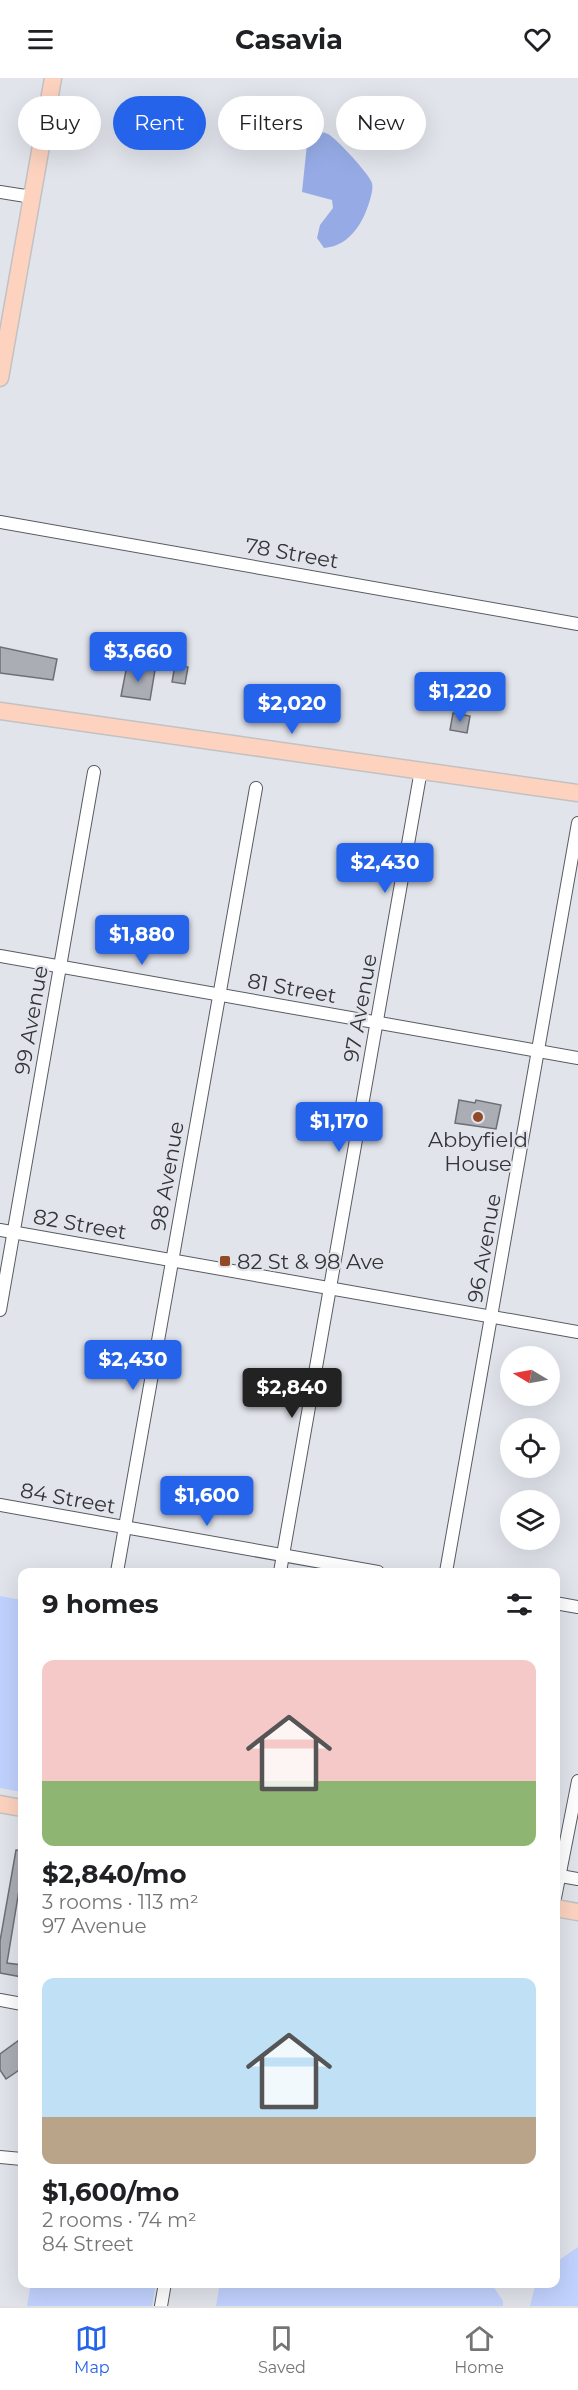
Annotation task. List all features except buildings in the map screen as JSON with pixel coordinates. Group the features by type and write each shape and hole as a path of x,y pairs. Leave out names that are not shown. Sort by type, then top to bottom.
{"main road":[{"path":"0,378 53,78"},
{"path":"0,711 578,793"},
{"path":"0,1804 18,1807"},
{"path":"560,1899 578,1902"},
{"path":"560,1909 578,1912"}],"street":[{"path":"0,192 32,197"},
{"name":"78 Street","path":"0,522 578,624"},
{"name":"97 Avenue","path":"281,1568 422,770"},
{"name":"99 Avenue","path":"0,1310 94,772"},
{"name":"98 Avenue","path":"118,1568 256,788"},
{"name":"96 Avenue","path":"447,1568 578,824"},
{"name":"81 Street","path":"0,956 578,1058"},
{"name":"82 Street","path":"0,1230 578,1332"},
{"name":"84 Street","path":"0,1506 354,1568"},
{"path":"560,1604 578,1607"},
{"path":"560,1866 578,1781"},
{"path":"560,1876 578,1879"},
{"path":"0,2000 18,2003"},
{"path":"0,2157 18,2159"},
{"path":"161,2306 164,2288"}],"shaded area":[{"path":"324,132 336,140 336,150 345,150 352,157 370,179 372,185 372,193 365,214 355,230 342,242 324,248 317,238 320,225 333,208 332,200 302,192 306,150 324,150"},
{"path":"0,1596 18,1599 18,1791 0,1788"},
{"path":"578,2247 578,2306 530,2306 535,2288 560,2288 560,2260"},
{"path":"30,2288 155,2288 152,2306 27,2306"},
{"path":"219,2288 494,2288 503,2301 503,2306 216,2306"}],"place":[{"name":"Abbyfield House","path":"478,1117"},
{"name":"82 St & 98 Ave","path":"225,1261"}]}
